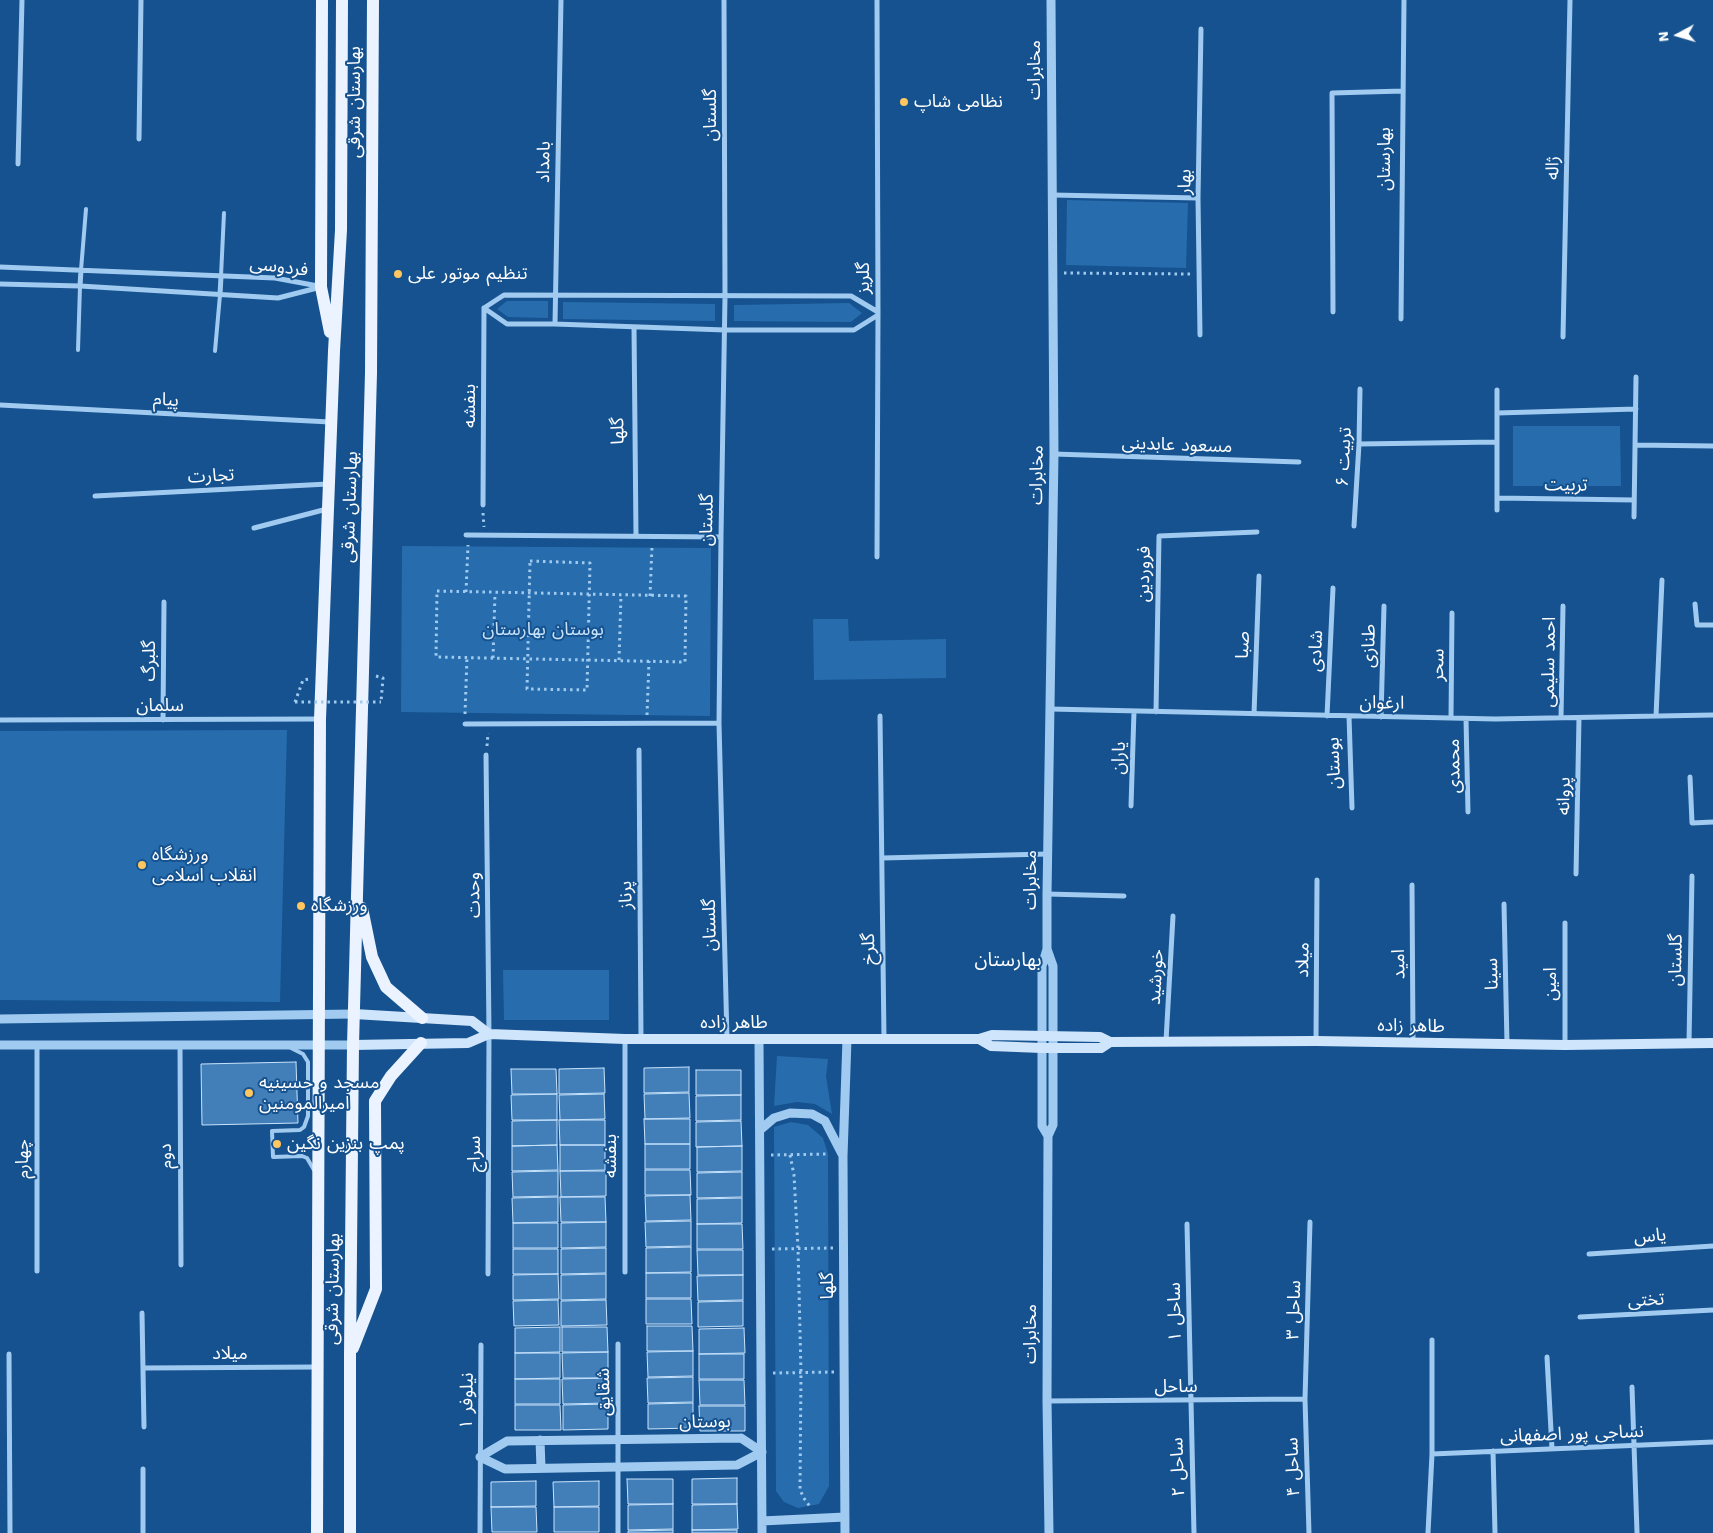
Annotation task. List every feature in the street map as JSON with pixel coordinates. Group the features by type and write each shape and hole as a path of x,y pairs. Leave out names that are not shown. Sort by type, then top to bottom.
{"main road":[{"name":"بهارستان شرقی","path":"322,0 321,287 334,351"},
{"name":"بهارستان شرقی","path":"319,1014 320,720 334,351 341,230 342,0"},
{"name":"بهارستان شرقی","path":"354,1014 371,373 373,0"},
{"path":"357,886 372,956 386,987 422,1018"},
{"path":"319,1014 319,1045"},
{"path":"353,1045 354,1014 472,1021 489,1034"},
{"name":"طاهر زاده","path":"353,1045 468,1043 489,1034 625,1039 727,1040 978,1039 992,1035 1100,1037 1110,1042 1316,1041 1565,1045 1712,1044"},
{"name":"طاهر زاده","path":"978,1039 991,1046 1053,1049 1101,1048 1110,1042"},
{"path":"350,1354 376,1289 375,1101 391,1076 421,1043"},
{"name":"بهارستان شرقی","path":"318,1533 319,1045"},
{"name":"بهارستان شرقی","path":"350,1533 353,1045"}],"street":[{"path":"18,164 22,0"},
{"path":"139,139 141,0"},
{"name":"بامداد","path":"555,324 561,0"},
{"name":"گلستان","path":"724,0 725,297 720,537 719,723 727,1040"},
{"name":"گلریز","path":"877,0 877,557"},
{"name":"مخابرات","path":"1049,1533 1047,1401 1048,1136 1053,1125 1053,966 1048,949 1047,894 1054,454 1051,0"},
{"name":"بهارستان","path":"1401,319 1404,0"},
{"name":"ژاله","path":"1563,337 1570,0"},
{"name":"بهار","path":"1200,335 1198,198 1202,29"},
{"path":"1333,312 1332,93 1403,91"},
{"path":"1053,195 1198,198"},
{"name":"فردوسی","path":"0,268 276,278 321,287"},
{"path":"80,286 81,270"},
{"path":"220,295 221,276"},
{"name":"فردوسی","path":"0,284 80,286 278,298 321,287"},
{"path":"504,295 725,297 851,296 878,314 854,330 724,330 507,324 484,308 504,295"},
{"name":"بنفشه","path":"483,505 484,308"},
{"name":"گلها","path":"634,327 636,536"},
{"path":"1634,518 1636,377"},
{"name":"تربیت ۶","path":"1354,526 1360,389"},
{"path":"1497,390 1497,510"},
{"name":"پیام","path":"0,405 331,422"},
{"path":"1497,413 1636,409"},
{"path":"1359,444 1497,442"},
{"path":"1634,446 1713,446"},
{"name":"مسعود عابدینی","path":"1054,454 1299,462"},
{"name":"تجارت","path":"95,496 329,484"},
{"name":"تربیت","path":"1497,498 1634,500"},
{"path":"254,528 328,509"},
{"name":"فروردین","path":"1156,712 1159,536 1258,532"},
{"path":"466,535 720,537"},
{"name":"صبا","path":"1254,714 1259,576"},
{"path":"1656,716 1662,580"},
{"name":"شادی","path":"1327,716 1333,588"},
{"name":"گلبرگ","path":"163,720 164,602"},
{"path":"1695,604 1697,625 1713,625"},
{"name":"طنازی","path":"1381,717 1384,606"},
{"name":"احمد سلیمی","path":"1561,718 1563,606"},
{"name":"سحر","path":"1450,718 1452,613"},
{"name":"ارغوان","path":"1050,709 1466,719 1713,715"},
{"name":"یاران","path":"1131,806 1134,711"},
{"name":"گلرخ","path":"880,716 884,1039"},
{"name":"بوستان","path":"1349,716 1352,808"},
{"name":"پروانه","path":"1576,874 1579,718"},
{"name":"محمدی","path":"1466,719 1468,812"},
{"name":"سلمان","path":"0,720 320,720"},
{"path":"465,724 719,723"},
{"name":"پرناز","path":"638,750 641,1039"},
{"name":"وحدت","path":"486,755 489,1034"},
{"path":"1690,777 1692,822 1713,822"},
{"path":"882,858 1048,854"},
{"name":"گلستان","path":"1688,1044 1692,876"},
{"name":"میلاد","path":"1316,1041 1317,880"},
{"name":"امید","path":"1412,885 1414,1042"},
{"path":"1047,894 1124,896"},
{"name":"سینا","path":"1504,904 1507,1044"},
{"name":"خورشید","path":"1166,1041 1173,916"},
{"name":"امین","path":"1565,923 1565,1045"},
{"name":"مخابرات","path":"1048,949 1042,966 1042,1126 1048,1136"},
{"path":"0,1019 354,1014"},
{"name":"سراج","path":"488,1274 489,1034"},
{"name":"بنفشه","path":"625,1039 625,1272"},
{"name":"گلها","path":"845,1533 843,1156 847,1039"},
{"path":"759,1040 762,1533"},
{"path":"0,1045 353,1045"},
{"name":"چهارم","path":"37,1046 37,1271"},
{"name":"دوم","path":"180,1046 181,1265"},
{"path":"760,1130 774,1118 790,1112 812,1114 825,1121 843,1156"},
{"name":"ساحل ۳","path":"1305,1399 1310,1222"},
{"name":"ساحل ۱","path":"1186,1224 1190,1400"},
{"name":"یاس","path":"1589,1254 1713,1246"},
{"name":"تختی","path":"1580,1317 1713,1310"},
{"path":"142,1313 144,1428"},
{"path":"1428,1533 1432,1454 1432,1340"},
{"name":"شقایق","path":"618,1344 618,1533"},
{"name":"نیلوفر ۱","path":"480,1533 481,1345"},
{"path":"9,1354 10,1533"},
{"path":"1547,1357 1552,1449"},
{"name":"میلاد","path":"143,1368 318,1367"},
{"path":"1632,1387 1637,1532"},
{"name":"ساحل","path":"1047,1401 1305,1399"},
{"name":"ساحل ۴","path":"1305,1399 1309,1533"},
{"name":"ساحل ۲","path":"1190,1400 1194,1533"},
{"name":"بوستان","path":"480,1457 507,1441 540,1440 741,1438 762,1452"},
{"path":"540,1440 541,1468"},
{"name":"نساجی پور اصفهانی","path":"1432,1454 1713,1442"},
{"path":"1493,1451 1495,1533"},
{"path":"480,1457 505,1469 737,1466 762,1452"},
{"path":"143,1470 143,1533"},
{"path":"762,1521 845,1517"}],"lane":[{"path":"81,270 86,209"},
{"path":"221,276 224,213"},
{"path":"78,350 80,286"},
{"path":"215,351 220,295"},
{"path":"282,1045 297,1050 303,1054 308,1062 308,1116 304,1127 300,1130 272,1132 273,1157 302,1156 307,1158 318,1179"}],"path":[{"path":"1053,273 1199,274"},
{"path":"483,505 484,535"},
{"path":"466,592 468,546"},
{"path":"650,596 652,548"},
{"path":"530,561 590,563 587,690 527,689 529,593 530,561"},
{"path":"437,592 495,593 686,596 685,662 436,657 437,592"},
{"path":"493,658 495,593"},
{"path":"619,660 621,595"},
{"path":"465,713 467,657"},
{"path":"647,722 649,661"},
{"path":"303,680 295,702 381,702 383,678"},
{"path":"486,755 489,724"},
{"path":"774,1155 828,1154"},
{"path":"790,1155 794,1175 798,1248 801,1373 800,1489 810,1506"},
{"path":"774,1249 828,1247"},
{"path":"775,1374 829,1372"}],"green space":[{"path":"1067,200 1188,203 1186,268 1066,265"},
{"path":"507,301 548,301 548,318 508,317 497,309"},
{"path":"563,302 715,304 715,321 563,319"},
{"path":"849,303 862,313 851,322 734,321 734,305"},
{"path":"1513,426 1620,426 1621,486 1513,486"},
{"name":"بوستان بهارستان","path":"402,546 711,548 710,716 401,712"},
{"path":"813,619 848,619 849,641 946,639 946,678 814,680"},
{"name":"ورزشگاه انقلاب اسلامی","path":"287,730 280,1002 0,1000 0,731"},
{"path":"503,970 609,970 609,1020 504,1020"},
{"path":"777,1056 828,1059 826,1076 832,1114 815,1104 797,1102 774,1106"},
{"path":"791,1122 808,1125 823,1138 828,1154 829,1486 819,1504 798,1508 784,1502 776,1491 774,1127"}],"building":[{"name":"مسجد و حسینیه امیرالمومنین","path":"296,1062 298,1123 202,1125 201,1064"},
{"path":"689,1067 689,1092 644,1093 644,1068"},
{"path":"604,1068 605,1093 559,1094 559,1069"},
{"path":"511,1069 556,1069 557,1094 512,1094"},
{"path":"696,1070 741,1070 741,1095 696,1095"},
{"path":"689,1093 690,1118 645,1119 644,1094"},
{"path":"557,1094 557,1120 512,1120 511,1095"},
{"path":"604,1094 605,1119 560,1120 559,1095"},
{"path":"741,1095 741,1120 696,1121 696,1096"},
{"path":"644,1119 690,1119 690,1144 645,1144"},
{"path":"557,1120 557,1145 512,1146 512,1121"},
{"path":"559,1120 605,1120 605,1145 560,1145"},
{"path":"741,1121 742,1146 696,1147 696,1122"},
{"path":"645,1144 690,1144 690,1169 645,1169"},
{"path":"557,1145 558,1170 512,1171 512,1146"},
{"path":"560,1145 605,1145 605,1170 560,1171"},
{"path":"742,1146 742,1171 697,1172 697,1147"},
{"path":"645,1170 690,1170 691,1195 645,1195"},
{"path":"558,1171 558,1196 513,1197 512,1172"},
{"path":"560,1171 606,1171 606,1196 561,1197"},
{"path":"742,1172 742,1197 697,1198 697,1173"},
{"path":"690,1195 691,1220 646,1221 645,1196"},
{"path":"558,1197 558,1222 513,1223 512,1198"},
{"path":"560,1197 605,1197 606,1222 561,1222"},
{"path":"742,1198 742,1223 697,1224 697,1199"},
{"path":"691,1221 691,1246 646,1247 645,1222"},
{"path":"606,1222 606,1247 561,1248 561,1223"},
{"path":"513,1223 558,1223 558,1248 513,1248"},
{"path":"697,1224 742,1224 743,1249 697,1249"},
{"path":"691,1247 691,1272 646,1273 646,1248"},
{"path":"606,1248 606,1273 561,1274 561,1249"},
{"path":"513,1249 558,1249 558,1274 513,1274"},
{"path":"697,1250 743,1250 743,1275 698,1275"},
{"path":"646,1273 691,1273 691,1298 646,1298"},
{"path":"558,1274 559,1299 513,1300 513,1275"},
{"path":"606,1274 606,1299 561,1300 561,1275"},
{"path":"743,1275 743,1300 698,1301 697,1276"},
{"path":"646,1299 691,1299 692,1324 646,1324"},
{"path":"558,1300 559,1325 514,1326 513,1301"},
{"path":"606,1300 607,1325 561,1326 561,1301"},
{"path":"743,1301 743,1326 698,1327 698,1302"},
{"path":"647,1326 692,1326 693,1351 647,1351"},
{"path":"560,1327 560,1352 515,1353 515,1328"},
{"path":"562,1327 607,1327 608,1352 562,1352"},
{"path":"744,1328 745,1353 699,1354 699,1329"},
{"path":"693,1351 693,1376 648,1377 647,1352"},
{"path":"608,1352 608,1378 563,1378 562,1353"},
{"path":"515,1353 560,1353 560,1378 515,1379"},
{"path":"699,1354 744,1354 744,1379 699,1379"},
{"path":"693,1377 693,1402 648,1403 647,1378"},
{"path":"608,1378 608,1403 563,1404 562,1379"},
{"path":"515,1379 560,1379 560,1404 515,1404"},
{"path":"699,1380 744,1380 745,1405 700,1405"},
{"path":"693,1403 693,1428 648,1429 648,1404"},
{"path":"608,1404 608,1429 563,1430 563,1405"},
{"path":"515,1405 560,1405 561,1430 515,1430"},
{"path":"699,1406 745,1406 745,1431 700,1431"},
{"path":"737,1478 737,1504 692,1504 692,1479"},
{"path":"627,1479 673,1479 673,1504 628,1504"},
{"path":"536,1481 536,1506 491,1507 491,1482"},
{"path":"599,1481 599,1506 554,1507 553,1482"},
{"path":"673,1504 673,1529 628,1530 628,1505"},
{"path":"737,1504 738,1529 692,1530 692,1505"},
{"path":"491,1507 536,1507 537,1532 492,1532"},
{"path":"554,1507 599,1507 599,1532 554,1532"},
{"path":"673,1530 673,1533 628,1533 628,1531"},
{"path":"692,1530 737,1530 737,1533 692,1533"}],"place":[{"name":"نظامی شاپ","path":"904,102"},
{"name":"تنظیم موتور علی","path":"398,274"},
{"name":"ورزشگاه انقلاب اسلامی","path":"142,865"},
{"name":"ورزشگاه","path":"301,906"},
{"name":"مسجد و حسینیه امیرالمومنین","path":"249,1093"},
{"name":"پمپ بنزین نگین","path":"277,1144"}],"district":[{"name":"بهارستان","path":"1008,960"}]}
